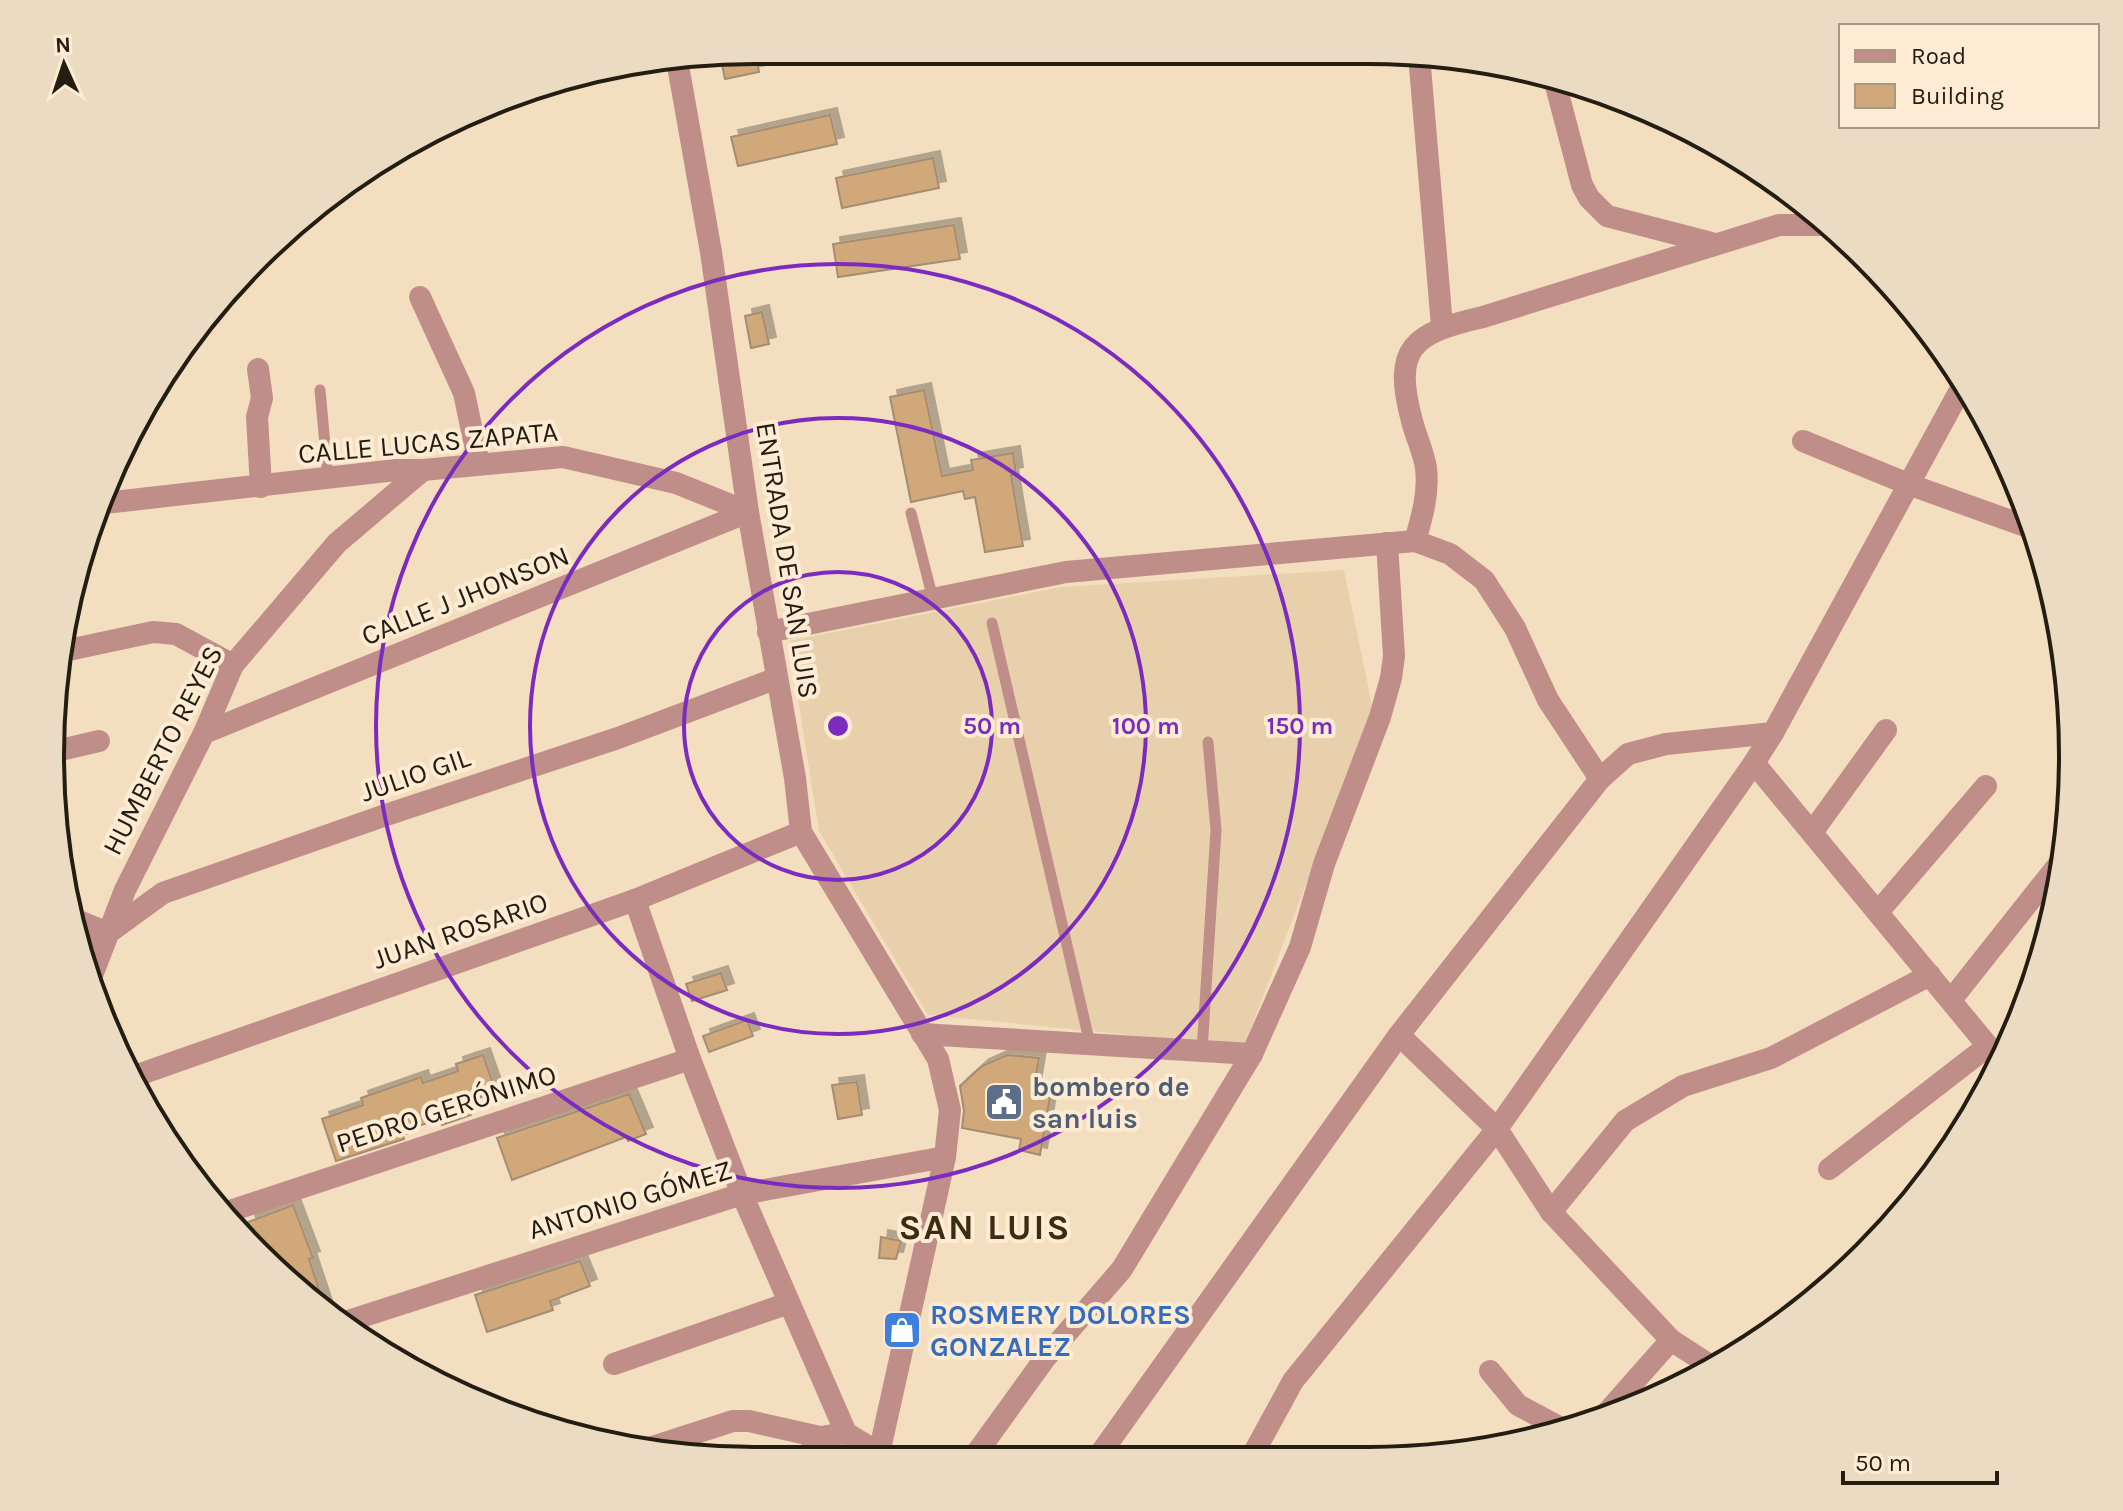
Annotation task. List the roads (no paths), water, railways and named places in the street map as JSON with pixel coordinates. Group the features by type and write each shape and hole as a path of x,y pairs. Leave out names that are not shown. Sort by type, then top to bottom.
{"street":[{"path":"1420,66 1442,326"},
{"name":"ENTRADA DE SAN LUIS","path":"679,68 711,252 748,512 801,832 938,1059 950,1110 945,1157 883,1447"},
{"path":"1557,91 1582,185 1589,198 1607,216 1716,245"},
{"path":"1415,541 1426,503 1426,467 1403,380 1408,354 1421,340 1442,326 1483,317 1779,225 1810,225"},
{"path":"420,297 464,393 479,464"},
{"path":"258,369 262,398 257,417 261,487"},
{"path":"1257,1447 1293,1381 1497,1129 1754,763 1957,395"},
{"path":"1803,441 1908,484 2018,524"},
{"name":"CALLE LUCAS ZAPATA","path":"113,502 396,470 563,457 676,483 748,512"},
{"name":"HUMBERTO REYES","path":"97,963 125,890 204,733 233,665 337,543 423,470"},
{"name":"CALLE J JHONSON","path":"204,733 748,512"},
{"path":"768,632 1066,572 1415,541 1450,554 1484,580 1515,628 1548,700 1600,779"},
{"path":"981,1447 1046,1357 1122,1269 1252,1054 1300,947 1324,864 1380,717 1391,678 1394,656 1387,543"},
{"path":"73,649 153,632 176,634 233,665"},
{"name":"JULIO GIL","path":"90,939 108,933 163,893 618,738 777,678"},
{"path":"1813,831 1886,730"},
{"path":"1105,1447 1399,1035 1600,779 1628,754 1666,744 1773,733"},
{"path":"64,749 99,741"},
{"path":"1754,763 1992,1051"},
{"path":"1878,912 1986,786"},
{"name":"JUAN ROSARIO","path":"142,1074 635,900 801,832"},
{"path":"1951,1000 2048,878"},
{"path":"635,900 690,1059 742,1194 846,1433 866,1447"},
{"path":"85,924 108,933"},
{"path":"1551,1212 1625,1121 1683,1086 1771,1058 1930,975"},
{"path":"922,1034 1252,1054"},
{"path":"1399,1035 1497,1129 1551,1212 1671,1340 1702,1360"},
{"path":"1829,1169 1989,1058"},
{"name":"PEDRO GERÓNIMO","path":"235,1209 690,1059"},
{"name":"ANTONIO GÓMEZ","path":"355,1319 742,1194 945,1157"},
{"path":"614,1364 789,1303"},
{"path":"1619,1399 1671,1340"},
{"path":"1490,1371 1518,1405 1550,1422"},
{"path":"669,1441 733,1421 749,1421 820,1437 846,1433"},
{"path":"813,1447 820,1437"}],"lane":[{"path":"320,390 328,478"},
{"path":"911,513 933,599"},
{"path":"992,623 1090,1044"},
{"path":"1202,1051 1216,830 1208,742"}],"place":[{"name":"bombero de san luis","path":"1004,1102"},
{"name":"ROSMERY DOLORES GONZALEZ","path":"902,1330"}],"district":[{"name":"SAN LUIS","path":"985,1226"}]}
